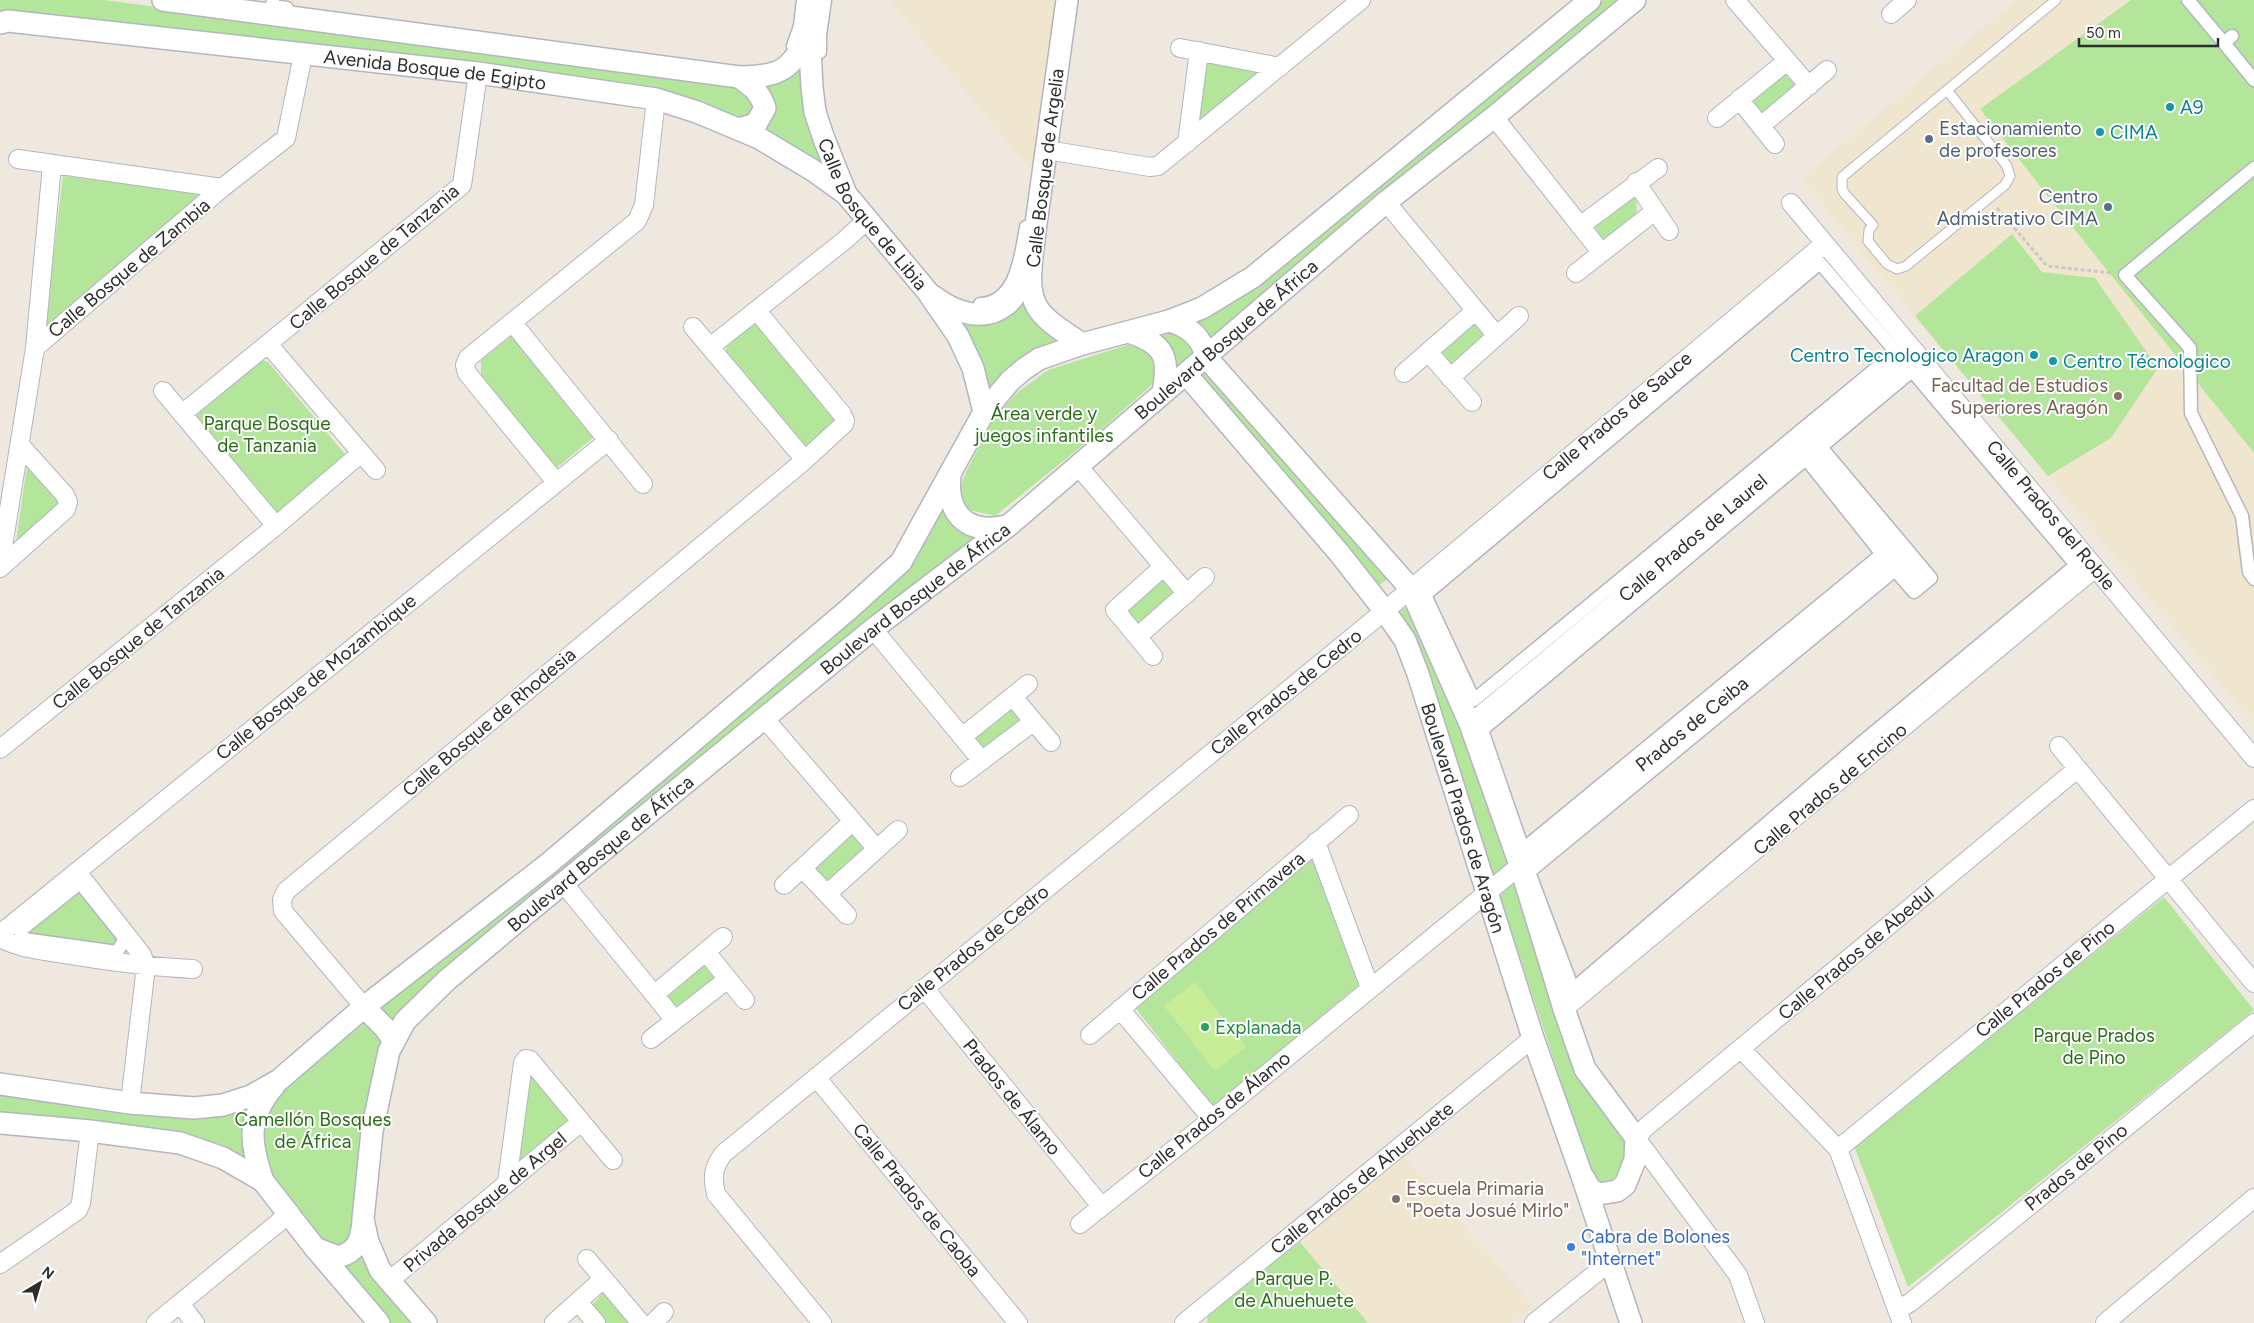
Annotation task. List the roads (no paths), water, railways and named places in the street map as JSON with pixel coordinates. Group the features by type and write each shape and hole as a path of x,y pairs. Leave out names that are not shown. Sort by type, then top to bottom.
{"street":[{"name":"Avenida Bosque de Egipto","path":"163,0 264,4 739,76 774,74 788,66 802,48 809,33"},
{"path":"264,4 754,71 772,67 786,56 795,42 803,0"},
{"name":"Calle Bosque de Libia","path":"814,0 809,33 815,112 846,194 927,291 958,336 973,368 984,412"},
{"path":"825,0 820,35 820,85 824,110 841,161 856,192 930,282 945,294 967,305 989,304 1007,290 1018,272 1040,144 1061,0"},
{"name":"Calle Bosque de Argelia","path":"1067,0 1031,270 1032,295 1038,308 1050,321 1082,344"},
{"path":"1046,150 1154,168 1361,0"},
{"name":"Boulevard Bosque de África","path":"279,1080 364,1007 548,864 849,609 902,560 984,412 1010,381 1024,369 1039,359 1082,344 1169,321 1202,308 1253,277 1590,0"},
{"name":"Boulevard Bosque de África","path":"426,1323 380,1270 368,1242 363,1219 372,1131 389,1052 393,1040 405,1021 423,1002 764,718 873,629 1008,526 1386,202 1494,117 1634,0"},
{"path":"1735,0 1809,86"},
{"path":"1892,14 1907,0"},
{"path":"2188,0 2228,40 2254,80"},
{"name":"Avenida Bosque de Egipto","path":"0,23 8,21 478,73 656,99 697,112 759,138 814,171 846,194"},
{"path":"1180,48 1280,67"},
{"path":"1187,143 1199,51"},
{"name":"Calle Bosque de Zambia","path":"35,348 222,188 288,136 303,55"},
{"path":"1717,118 1787,61"},
{"path":"1762,126 1827,70"},
{"name":"Calle Bosque de Tanzania","path":"182,414 462,185 478,73"},
{"path":"738,129 756,124 765,108 762,97 756,89 739,76"},
{"path":"556,482 465,370 465,365 468,358 637,221 644,204 656,99"},
{"path":"1739,99 1775,144"},
{"path":"1494,117 1601,252"},
{"name":"Calle Bosque de Zambia","path":"18,159 222,188"},
{"name":"Calle Bosque de Zambia","path":"0,566 35,348 52,165"},
{"path":"1580,226 1636,182 1658,168"},
{"path":"2254,168 2125,275 2190,348 2191,413 2242,516 2249,572 2254,579"},
{"path":"1636,182 1670,231"},
{"path":"1386,202 1497,336"},
{"name":"Calle Prados del Roble","path":"1791,203 2254,758"},
{"path":"1576,273 1655,211"},
{"path":"710,347 868,220"},
{"name":"Calle Prados de Sauce","path":"1384,610 1824,244"},
{"path":"1820,263 1896,352 1566,624 1474,700 1425,595 1820,263"},
{"path":"927,291 947,307 971,315 988,314 1005,305 1016,293 1031,270"},
{"name":"Calle Bosque de Rhodesia","path":"364,1007 283,911 282,900 286,891 805,460 842,428 846,421 845,417 757,311"},
{"path":"1404,373 1475,311"},
{"path":"1450,378 1519,316"},
{"name":"Boulevard Prados de Aragón","path":"1169,321 1186,327 1194,333 1204,347 1206,357 1410,588 1470,724 1520,865 1564,1009 1585,1070 1636,1138"},
{"path":"512,322 643,484"},
{"path":"693,327 805,460"},
{"path":"1129,332 1151,341 1164,356 1167,366 1163,392"},
{"path":"268,344 376,470"},
{"path":"1429,352 1472,402"},
{"name":"Calle Prados de Laurel","path":"1470,724 1805,452 1916,352"},
{"path":"1912,370 2076,565 1860,743 1572,990 1529,872 1895,570 1914,592 1930,578 1821,447 1912,370"},
{"name":"Boulevard Prados de Aragón","path":"1186,374 1340,554 1384,610 1404,640 1418,674 1533,1038 1631,1323"},
{"path":"163,391 276,526"},
{"name":"Calle Bosque de Mozambique","path":"0,934 609,440"},
{"name":"Calle Bosque de Zambia","path":"0,566 66,508 68,502 65,495 20,445"},
{"path":"1805,452 1882,554 1523,849 1482,730 1805,452"},
{"path":"1805,452 1917,579"},
{"name":"Calle Bosque de Tanzania","path":"0,749 276,526 361,453"},
{"path":"1078,466 1187,594"},
{"path":"950,476 950,500 962,518 974,526 986,528 1008,526"},
{"name":"Prados de Ceiba","path":"1487,891 1896,556"},
{"path":"1153,656 1115,610 1163,567"},
{"name":"Calle Prados de Encino","path":"1564,1009 2095,568"},
{"path":"1136,637 1205,577"},
{"name":"Calle Prados de Cedro","path":"822,1323 716,1194 712,1180 714,1167 723,1154 1384,610"},
{"path":"873,629 982,761"},
{"path":"962,737 1013,698 1028,684"},
{"path":"1013,698 1051,742"},
{"path":"764,718 876,848"},
{"path":"960,777 1033,722"},
{"path":"2058,746 2254,983"},
{"name":"Calle Prados de Abedul","path":"1636,1138 1646,1127 2077,769"},
{"name":"Calle Prados de Pino","path":"1838,1150 2167,878 2254,810"},
{"name":"Calle Prados de Primavera","path":"1090,1035 1349,815"},
{"path":"784,885 853,821"},
{"path":"827,894 898,830"},
{"name":"Calle Prados de Primavera","path":"1316,842 1370,988"},
{"path":"803,869 847,915"},
{"path":"77,872 142,955 146,966 130,1103"},
{"path":"80,883 125,939 117,952 24,939 20,931 80,883"},
{"path":"564,884 674,1019"},
{"name":"Calle Prados de Álamo","path":"1080,1224 1212,1119 1487,891"},
{"path":"654,995 723,937"},
{"path":"0,938 15,946 146,966 193,969"},
{"path":"706,952 745,1000"},
{"path":"651,1039 728,978"},
{"name":"Prados de Álamo","path":"924,988 1102,1206"},
{"path":"364,1007 385,1028 393,1040"},
{"name":"Calle Prados de Primavera","path":"1120,1010 1212,1119"},
{"name":"Prados de Pino","path":"1900,1317 1911,1302 2254,1023"},
{"name":"Calle Prados de Ahuehuete","path":"1190,1321 1533,1038"},
{"name":"Prados de Pino","path":"1741,1049 1838,1150 1900,1317"},
{"path":"507,1182 524,1060 530,1060 613,1160"},
{"name":"Calle Prados de Caoba","path":"816,1077 1018,1323"},
{"path":"0,1084 130,1103 194,1108 223,1105 251,1096 279,1080"},
{"path":"263,1181 256,1158 252,1131 258,1107 279,1080"},
{"name":"Privada Bosque de Argel","path":"389,1281 582,1122"},
{"path":"0,1123 90,1131 180,1143 223,1158 263,1181 315,1248 379,1323"},
{"path":"0,1264 80,1207 90,1131"},
{"path":"1582,1176 1590,1189 1599,1194 1617,1191 1625,1185 1630,1177 1635,1160 1636,1138"},
{"path":"1636,1138 1738,1275 1755,1323"},
{"path":"2105,1323 2254,1198"},
{"path":"156,1323 290,1214"},
{"path":"315,1248 338,1257 353,1252 361,1239 363,1219"},
{"path":"586,1259 641,1323"},
{"path":"1534,1323 1611,1261"},
{"path":"554,1323 603,1279"},
{"path":"578,1302 596,1323"},
{"path":"180,1304 195,1323"}],"lane":[{"path":"1947,90 2010,170 2008,181 1906,266 1897,269 1887,264 1871,245 1868,235 1873,225 1842,188 1842,177 1846,173 2056,0"}],"place":[{"name":"A9","path":"2170,107"},
{"name":"CIMA","path":"2100,132"},
{"name":"Estacionamiento de profesores","path":"1929,139"},
{"name":"Centro Admistrativo CIMA","path":"2108,207"},
{"name":"Centro Tecnologico Aragon","path":"2034,355"},
{"name":"Centro Técnologico","path":"2053,361"},
{"name":"Facultad de Estudios Superiores Aragón","path":"2118,396"},
{"name":"Explanada","path":"1205,1027"},
{"name":"Escuela Primaria \"Poeta Josué Mirlo\"","path":"1396,1199"},
{"name":"Cabra de Bolones \"Internet\"","path":"1571,1247"}],"park label":[{"name":"Área verde y juegos infantiles","path":"1044,424"},
{"name":"Parque Bosque de Tanzania","path":"267,434"},
{"name":"Parque Prados de Pino","path":"2094,1046"},
{"name":"Camellón Bosques de África","path":"313,1130"},
{"name":"Parque P. de Ahuehuete","path":"1294,1289"}]}
